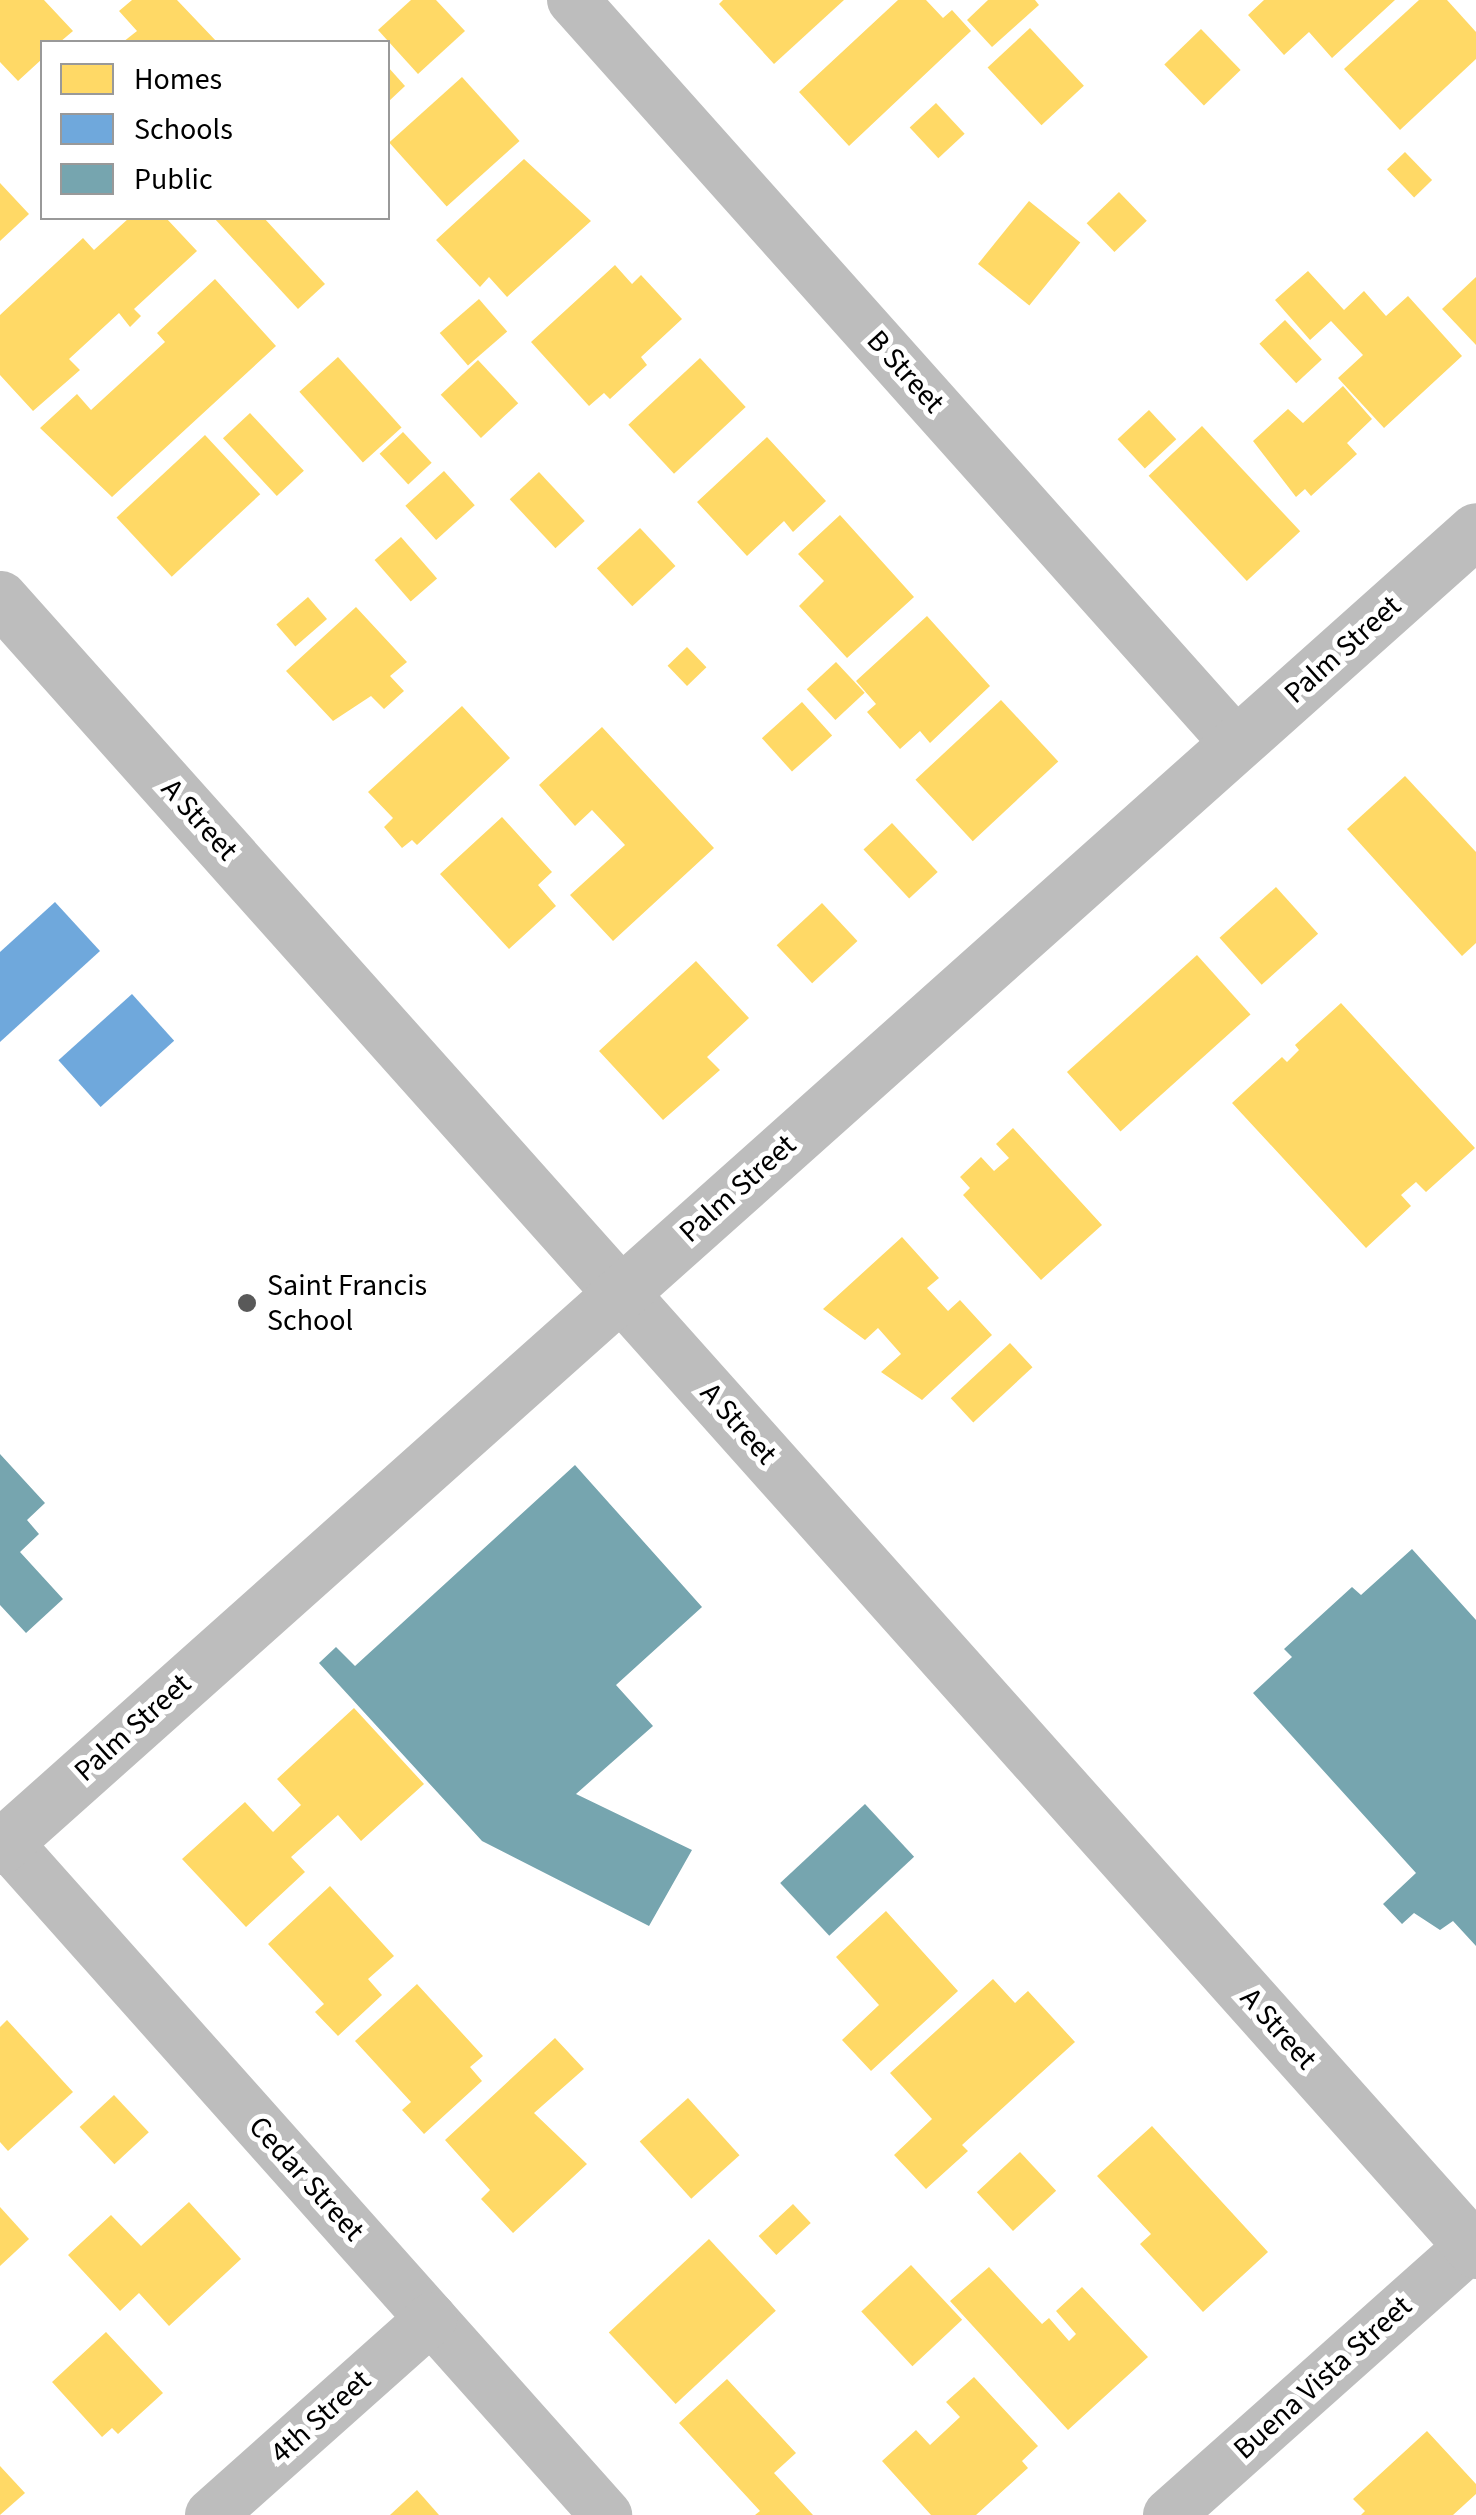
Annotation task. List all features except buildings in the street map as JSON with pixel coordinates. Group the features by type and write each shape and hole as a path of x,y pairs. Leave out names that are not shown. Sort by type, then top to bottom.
{"street":[{"name":"B Street","path":"573,0 1237,744"},
{"name":"Palm Street","path":"3,1845 1476,530"},
{"name":"A Street","path":"0,598 1474,2246"},
{"name":"Cedar Street","path":"3,1845 606,2515"},
{"name":"Buena Vista Street","path":"1169,2515 1474,2246"},
{"name":"4th Street","path":"212,2515 431,2320"}],"place":[{"name":"Saint Francis School","path":"247,1303"}]}
